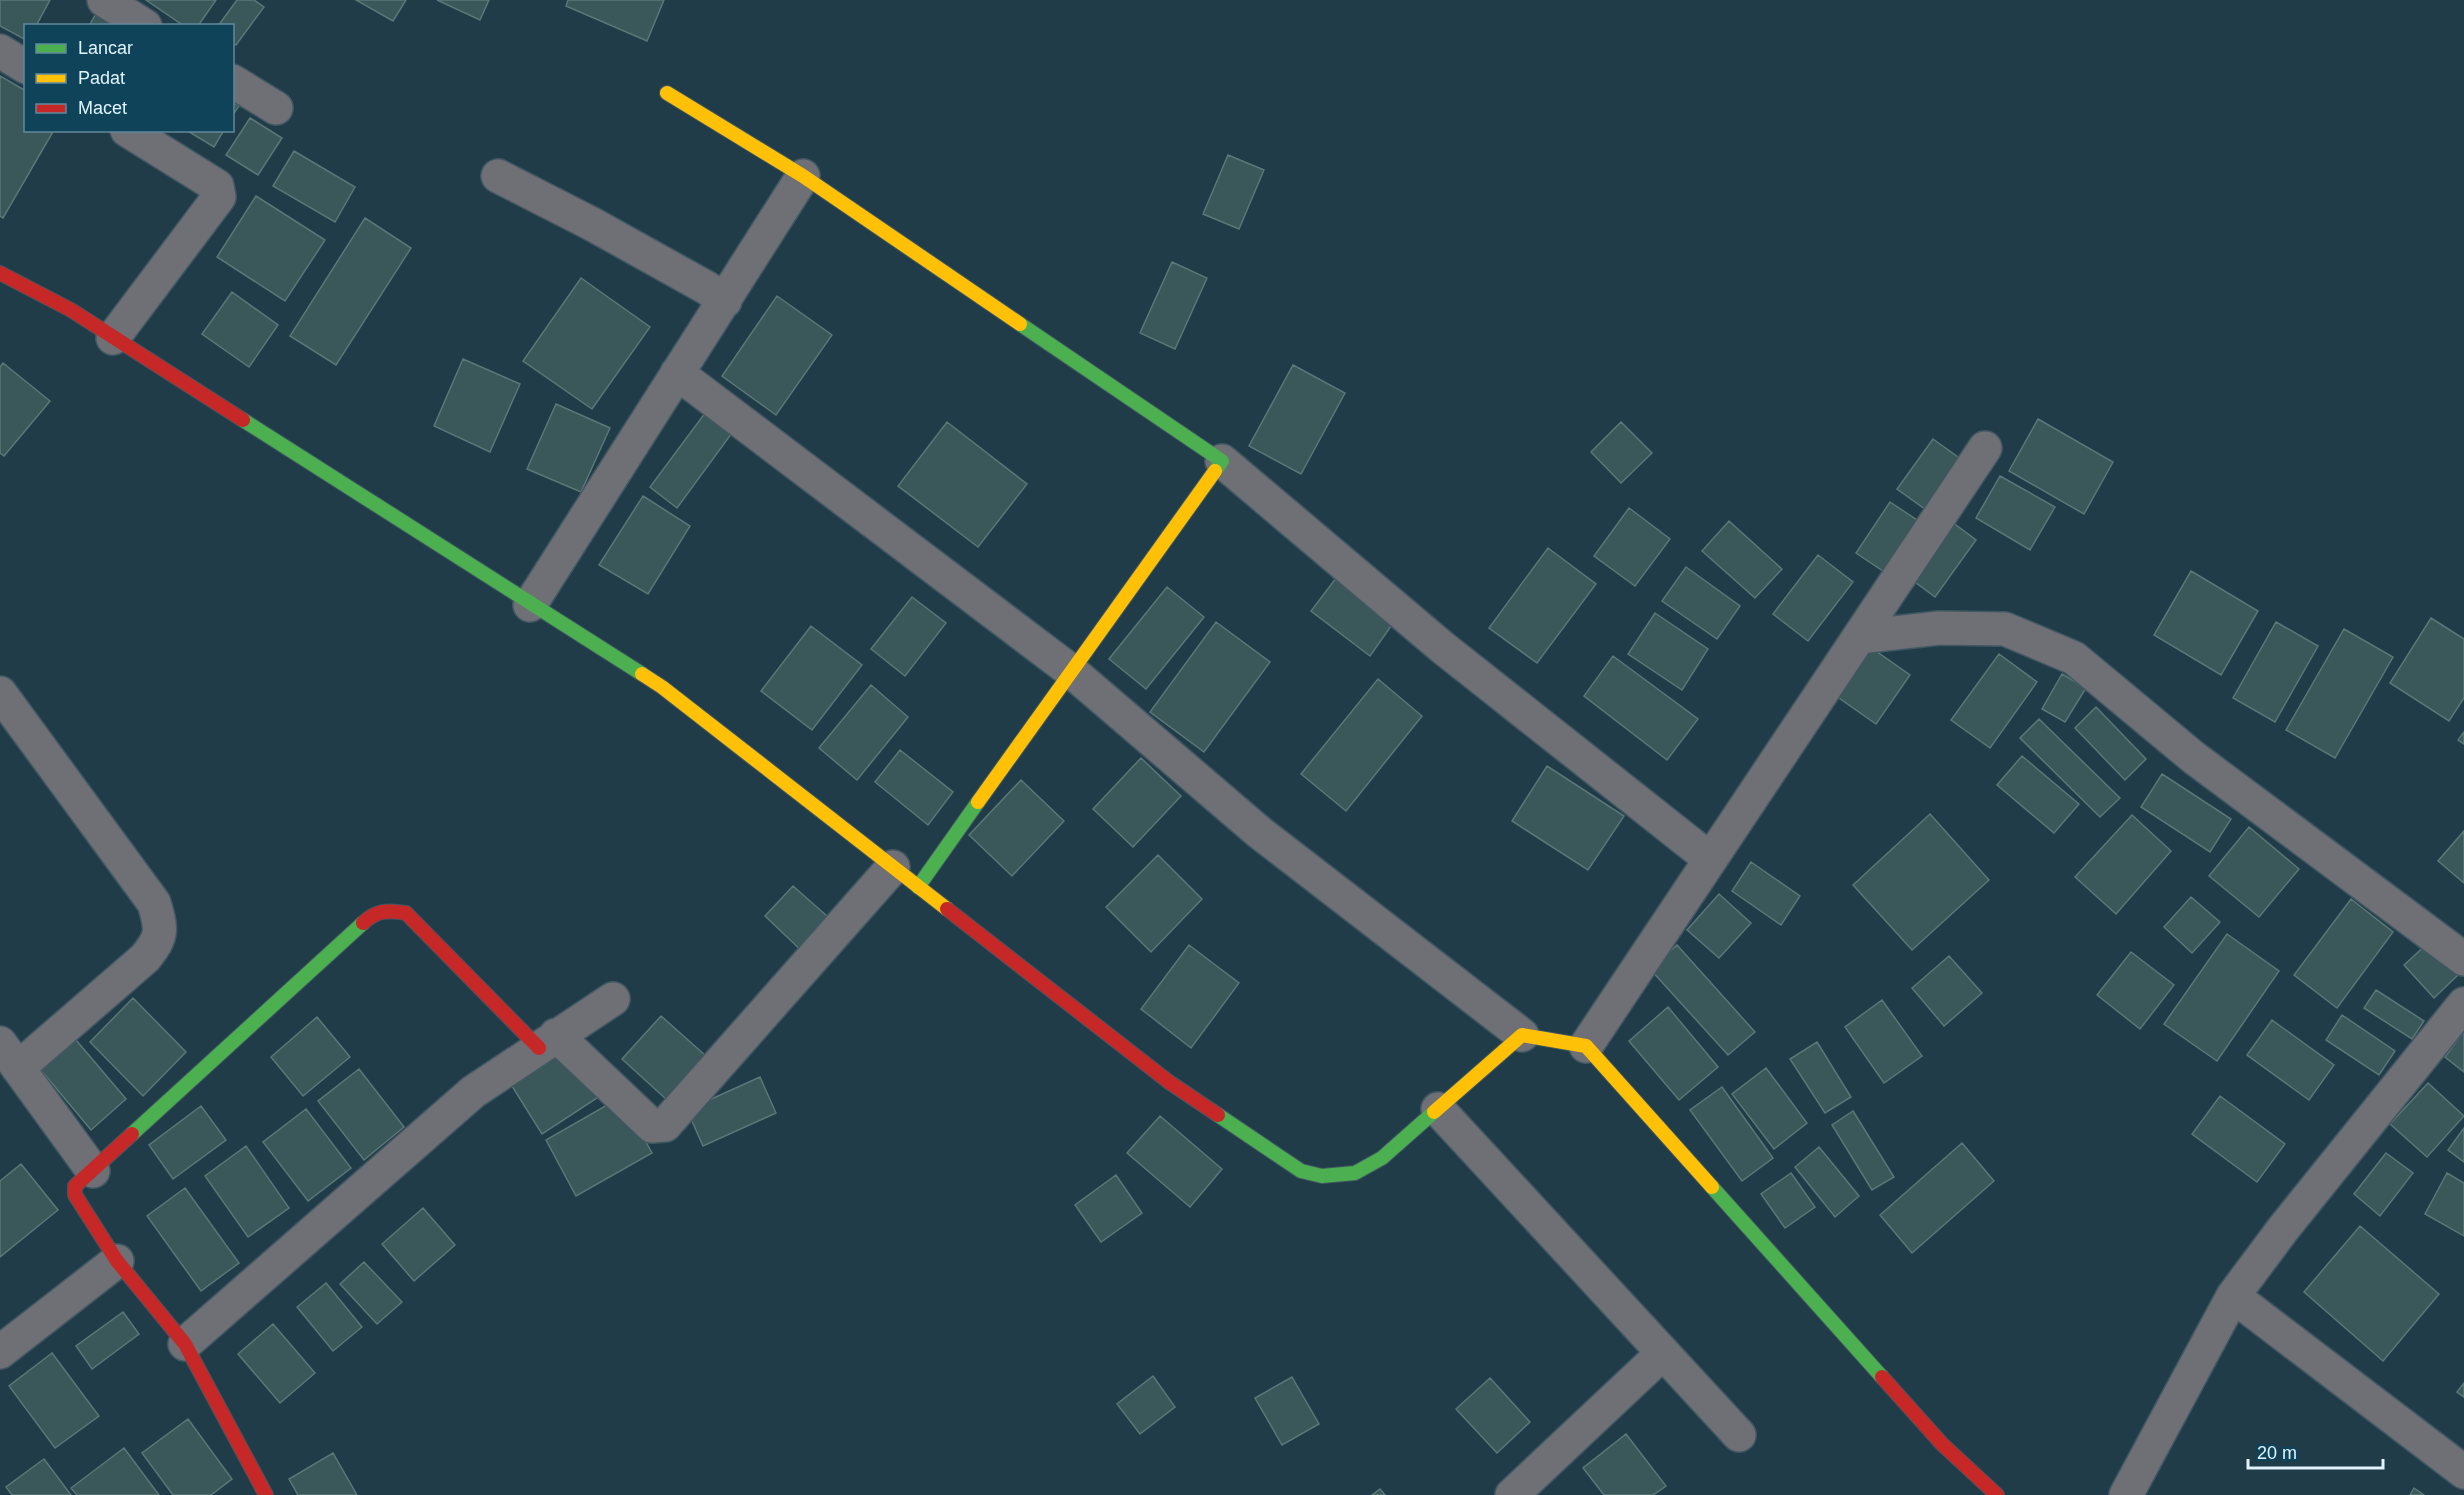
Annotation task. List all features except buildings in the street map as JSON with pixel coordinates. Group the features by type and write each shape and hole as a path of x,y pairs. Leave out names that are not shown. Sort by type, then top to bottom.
{"street":[{"path":"104,0 142,24"},
{"path":"0,51 24,66"},
{"path":"234,82 276,108"},
{"path":"667,93 803,176 1222,461 1442,647 1710,859"},
{"path":"114,338 219,196 217,186 131,132"},
{"path":"498,176 592,224 707,288 725,301"},
{"path":"531,605 803,176"},
{"path":"0,273 71,310 662,687 1168,1082 1301,1171 1322,1176 1355,1173 1382,1158 1522,1035"},
{"path":"677,373 1071,670 1258,832 1522,1035 1586,1046 1942,1444 1997,1495"},
{"path":"1586,1046 1985,448"},
{"path":"918,887 1222,461"},
{"path":"1859,637 1939,628 2005,629 2074,658 2193,757 2464,959"},
{"path":"0,693 154,903 159,921 158,943 145,958 9,1055 93,1171"},
{"path":"260,1492 185,1344 117,1261 75,1195 75,1186 372,914 388,910 406,913 547,1042 652,1126 665,1125 893,867"},
{"path":"185,1344 472,1092 613,999"},
{"path":"2126,1495 2233,1296 2283,1229 2464,1004"},
{"path":"1438,1109 1739,1435"},
{"path":"0,1352 117,1261"},
{"path":"2233,1296 2464,1472"},
{"path":"1512,1495 1663,1353"}],"traffic: fast":[{"path":"1020,324 1222,461 1215,471"},
{"path":"243,420 642,674"},
{"path":"918,887 978,802"},
{"path":"132,1134 363,923"},
{"path":"1218,1115 1301,1171 1322,1176 1355,1173 1382,1158 1434,1112"},
{"path":"1712,1187 1882,1377"}],"traffic: slow":[{"path":"667,93 803,176 1020,324"},
{"path":"978,802 1215,471"},
{"path":"642,674 662,687 947,909"},
{"path":"1434,1112 1522,1035 1586,1046 1712,1187"}],"traffic: jam":[{"path":"0,273 71,310 243,420"},
{"path":"947,909 1169,1082 1218,1115"},
{"path":"363,923 383,912 406,913 539,1048"},
{"path":"132,1134 75,1186 75,1195 117,1261 185,1344 266,1495"},
{"path":"1882,1377 1942,1444 1997,1495"}]}
